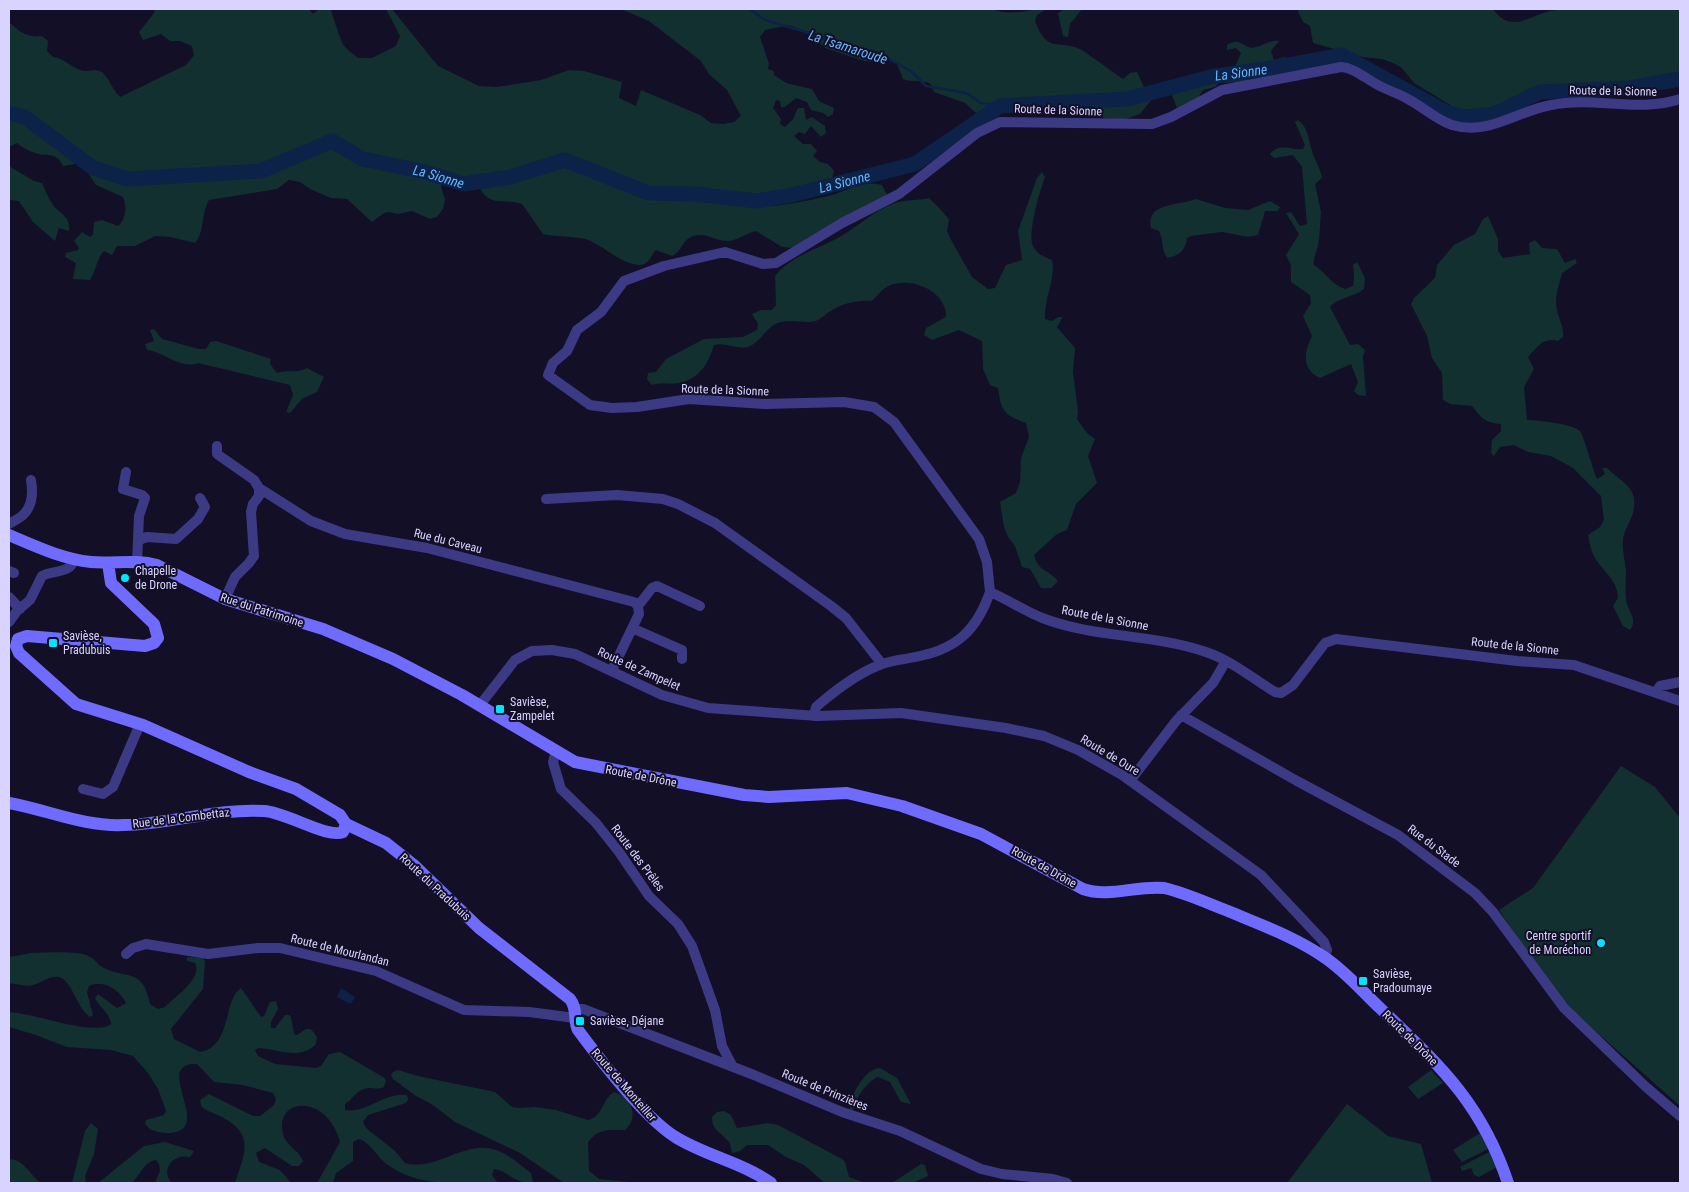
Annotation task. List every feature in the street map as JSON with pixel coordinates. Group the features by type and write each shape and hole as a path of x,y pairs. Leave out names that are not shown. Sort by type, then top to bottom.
{"street":[{"name":"Route de la Sionne","path":"1680,99 1652,105 1584,101 1553,104 1498,124 1466,127 1440,120 1405,97 1380,86 1352,70 1341,67 1222,90 1171,117 1152,124 1000,122 977,132 899,194 842,223 776,263 763,264 725,252 664,266 624,281 601,312 577,330 567,351 548,371 551,380 584,401 612,408 637,407 689,399 765,404 844,402 874,408 894,422 979,539 987,562 990,592 1044,618 1068,625 1178,644 1207,652 1242,668 1271,690 1280,693 1293,685 1325,643 1336,639 1517,661 1574,664 1657,691 1680,701"},
{"name":"Rue du Caveau","path":"217,446 217,454 254,480 259,488 311,521 345,534 428,548 634,602 638,606"},
{"path":"126,472 123,489 145,498 139,516 137,562"},
{"path":"9,524 22,516 31,503 33,491 31,480"},
{"path":"225,599 235,576 248,566 254,556 251,512 253,504 259,496 259,488"},
{"path":"546,499 590,496 640,496 678,504 702,515 846,618 882,664"},
{"path":"139,540 147,537 176,539 202,515 205,507 200,498"},
{"name":"Rue du Patrimoine","path":"9,535 74,559 108,563 137,562 167,569 225,599 339,635 398,661 480,705"},
{"path":"9,622 32,598 44,574 68,568 74,559"},
{"path":"12,642 27,636 145,646 155,642 159,636 156,626 113,586 109,576 108,563"},
{"path":"612,670 638,614 638,606 652,588 656,586 700,606"},
{"path":"814,716 816,707 841,686 882,664 932,653 954,644 974,624 990,592"},
{"path":"9,597 20,609"},
{"path":"632,628 682,650 682,659"},
{"name":"Route du Pradubuis","path":"12,642 19,652 72,702 140,724 301,792 341,816 346,824 378,839 410,861 464,915 567,997 575,1013"},
{"name":"Route de Zampelet","path":"480,705 515,660 532,651 552,650 569,652 612,670 662,695 702,706 814,716"},
{"path":"1130,780 1181,715 1203,696 1226,661"},
{"path":"1657,691 1662,685 1680,682"},
{"name":"Route de Drône","path":"480,705 575,762 738,794 769,797 847,793 902,806 981,834 1083,889 1100,892 1154,887 1176,891 1288,936 1324,957 1354,983 1460,1090 1487,1130 1508,1183"},
{"name":"Route de Oure","path":"814,716 901,713 1006,728 1060,742 1092,757 1130,780 1261,875 1324,942 1327,950 1324,957"},
{"name":"Rue du Stade","path":"1181,715 1297,781 1398,834 1475,893 1493,912 1564,1008 1646,1087 1680,1116"},
{"path":"83,789 99,794 107,793 113,787 140,724"},
{"name":"Route des Prêles","path":"556,751 553,762 561,789 596,823 619,852 649,896 678,924 692,946 715,1010 722,1046 733,1067"},
{"name":"Rue de la Combettaz","path":"9,803 78,821 117,825 248,810 282,814 332,834 343,832 346,824"},
{"name":"Route de Mourlandan","path":"126,954 133,948 146,944 160,944 208,954 258,948 280,948 382,973 464,1010 575,1013"},
{"name":"Route de Prinzières","path":"575,1013 582,1009 733,1067 842,1112 914,1137 981,1169 1002,1174 1053,1179 1068,1183"},
{"name":"Route de Monteiller","path":"575,1013 581,1034 659,1126 686,1143 771,1183"}],"green space":[{"path":"155,9 309,9 313,14 319,9 331,9 344,46 358,58 372,58 396,46 400,36 386,9 392,9 438,66 479,86 497,87 541,80 569,70 584,71 622,82 619,98 636,106 641,90 700,115 711,123 723,124 734,122 741,116 727,90 709,74 701,61 649,21 621,9 992,9 1012,13 1046,9 1037,15 1035,21 1044,38 1049,42 1082,50 1123,79 1130,73 1137,72 1145,89 1150,90 1235,67 1241,53 1236,48 1227,50 1227,45 1232,42 1240,42 1252,48 1272,41 1279,41 1271,51 1274,60 1284,57 1290,60 1288,65 1261,70 1257,75 1247,80 1219,83 1215,87 1203,90 1196,101 1177,108 1172,95 1152,99 1140,114 1123,120 1105,118 1080,109 1054,115 1041,104 1023,98 1007,100 978,115 965,103 934,92 931,84 903,79 897,64 884,58 873,62 864,61 825,48 802,30 789,25 765,30 760,37 769,64 768,69 774,71 774,75 786,83 812,89 819,101 834,108 833,114 828,117 823,113 811,110 807,102 796,98 785,107 781,107 780,101 776,100 773,108 781,119 780,124 785,127 793,119 798,108 804,108 806,120 812,117 825,126 826,133 821,137 811,126 805,134 799,132 794,136 803,144 811,144 817,151 813,156 820,162 828,164 834,171 832,179 824,183 760,198 761,206 777,206 811,200 859,185 870,184 882,185 887,195 849,214 793,248 782,247 756,231 730,241 696,235 688,239 672,256 656,250 646,263 640,265 626,262 585,239 543,234 522,204 490,199 485,196 477,181 472,184 458,176 448,176 441,187 445,199 443,209 437,217 430,219 412,211 398,214 389,212 384,213 372,222 347,199 331,198 310,189 300,182 289,180 277,189 209,200 200,233 195,243 171,237 155,236 135,246 117,246 112,255 104,251 90,280 73,279 76,263 65,257 66,253 78,250 79,248 74,241 82,232 90,237 93,235 94,222 102,220 118,226 124,216 124,201 123,197 96,185 81,163 63,166 54,156 32,152 17,143 9,147 9,22 24,34 42,36 48,41 47,51 53,57 61,59 77,69 102,72 120,97 186,65 194,55 192,46 180,41 170,41 161,34 143,40 139,32"},
{"path":"1065,9 1082,9 1070,24 1068,37 1063,36 1058,13"},
{"path":"1297,9 1493,9 1507,21 1513,22 1550,11 1566,9 1680,9 1680,84 1626,86 1564,85 1490,108 1460,111 1414,83 1402,68 1393,63 1313,43 1310,26 1303,22"},
{"path":"1298,120 1307,132 1322,178 1315,184 1321,212 1319,241 1313,264 1336,285 1345,289 1353,286 1353,265 1357,262 1365,278 1364,289 1330,307 1350,345 1358,344 1365,350 1363,357 1366,396 1358,395 1354,391 1358,382 1351,364 1320,378 1307,365 1307,348 1312,336 1303,316 1311,303 1310,295 1291,282 1291,265 1286,255 1299,234 1286,213 1291,212 1300,226 1307,224 1302,167 1293,155 1274,158 1270,154 1278,148 1303,149 1305,145 1295,122"},
{"path":"9,166 34,181 42,183 51,202 68,221 69,231 59,228 55,241 33,222 19,201 9,200"},
{"path":"1042,172 1045,177 1035,212 1032,240 1033,246 1037,251 1052,260 1053,267 1045,319 1052,321 1058,317 1063,317 1057,327 1075,348 1073,372 1078,412 1077,419 1087,433 1095,439 1088,456 1097,483 1076,504 1067,530 1057,534 1034,555 1041,568 1058,581 1051,588 1041,588 1030,569 1022,567 1015,546 1008,537 1004,527 1000,502 1016,493 1020,482 1021,458 1029,437 1026,423 1005,411 1002,407 998,388 990,385 983,369 982,341 959,330 932,340 924,335 926,328 946,317 945,308 941,301 929,289 912,283 890,285 872,301 845,304 816,321 785,321 776,324 753,345 748,347 740,348 723,344 714,345 702,369 693,378 686,381 676,384 652,385 647,379 648,373 656,372 666,359 704,339 743,337 757,330 758,324 752,314 761,310 772,310 776,305 775,276 781,269 797,258 843,235 881,209 899,202 929,198 949,220 947,231 972,277 988,289 995,288 1006,265 1022,260 1018,231 1037,178"},
{"path":"1196,199 1225,208 1248,210 1270,201 1280,207 1278,211 1265,211 1258,235 1248,237 1222,232 1191,236 1187,238 1181,252 1167,258 1159,231 1151,228 1153,213 1165,206"},
{"path":"1488,216 1498,239 1498,251 1503,258 1530,254 1529,243 1535,240 1542,248 1557,249 1565,263 1575,259 1577,263 1562,273 1557,292 1556,305 1563,337 1558,341 1548,340 1538,346 1528,357 1534,369 1524,387 1527,420 1563,424 1580,431 1597,479 1605,474 1602,468 1607,468 1633,494 1634,506 1632,517 1624,535 1623,544 1627,602 1633,618 1630,630 1623,626 1613,606 1618,598 1616,587 1595,558 1589,542 1588,535 1600,527 1604,520 1601,496 1573,468 1551,456 1528,452 1514,445 1500,447 1494,456 1491,453 1492,440 1501,431 1501,424 1485,420 1472,406 1450,404 1443,400 1442,373 1432,358 1427,336 1411,304 1414,298 1435,278 1437,265 1454,245 1475,234 1483,219"},
{"path":"154,329 162,339 199,349 206,349 210,342 216,341 271,359 270,364 277,373 300,371 307,368 324,377 317,392 302,399 290,413 286,412 293,395 290,385 198,363 185,364 147,350 145,344 154,341 150,330"},
{"name":"Centre sportif de Moréchon","path":"1621,766 1655,787 1680,818 1680,1106 1574,1012 1543,975 1499,910 1533,888"},
{"path":"53,952 85,955 102,967 138,979 147,992 150,1004 158,1009 165,1007 181,993 195,975 195,963 187,961 187,957 203,958 205,961 203,989 171,1029 174,1039 200,1052 210,1048 222,1032 235,994 241,988 261,1017 264,1016 270,1002 276,1001 278,1009 271,1022 271,1028 275,1028 285,1015 289,1015 294,1034 297,1035 306,1029 311,1029 317,1037 316,1044 310,1049 296,1053 259,1048 255,1050 258,1056 275,1064 316,1068 321,1066 329,1054 340,1052 383,1077 386,1080 384,1087 361,1090 345,1104 345,1110 361,1109 390,1097 407,1095 408,1100 406,1103 368,1115 363,1122 366,1128 395,1151 405,1163 417,1165 428,1163 473,1149 484,1148 501,1152 514,1160 531,1173 533,1183 520,1181 500,1170 494,1169 492,1175 498,1183 441,1183 414,1178 388,1165 371,1147 359,1139 353,1142 353,1161 336,1173 333,1183 317,1183 340,1142 333,1126 324,1115 314,1108 303,1106 294,1107 286,1113 282,1122 285,1138 303,1161 299,1166 292,1166 265,1148 256,1153 259,1162 280,1170 291,1183 235,1183 244,1154 243,1138 240,1131 233,1124 203,1108 200,1100 209,1094 253,1116 260,1116 274,1105 276,1099 273,1093 243,1085 214,1082 197,1064 184,1066 179,1074 187,1112 186,1123 180,1131 165,1133 151,1130 145,1124 146,1120 164,1115 166,1111 158,1089 148,1073 133,1056 111,1050 67,1047 9,1027 9,1012 78,1026 103,1027 111,1024 109,1017 95,998 98,994 117,1008 126,1003 120,994 110,987 94,984 89,986 87,992 93,1015 90,1017 81,1008 64,979 52,977 30,986 9,983 9,957"},
{"path":"880,1068 897,1078 911,1104 901,1102 890,1082 878,1077 869,1083 862,1092 853,1112 850,1110 852,1098 859,1084 869,1073"},
{"path":"398,1070 495,1092 512,1107 535,1107 556,1110 588,1120 600,1112 610,1095 614,1092 620,1094 629,1102 632,1108 633,1113 630,1125 625,1130 609,1130 600,1132 592,1137 588,1142 589,1171 599,1179 639,1183 564,1183 520,1153 455,1122 433,1105 416,1096 393,1079 391,1075"},
{"path":"1431,1070 1443,1083 1418,1099 1408,1087"},
{"path":"1347,1104 1388,1136 1421,1144 1432,1183 1287,1183"},
{"path":"724,1111 731,1115 737,1128 768,1123 778,1125 842,1159 845,1162 849,1177 865,1183 825,1183 804,1165 786,1157 768,1145 747,1145 740,1151 732,1153 729,1142 715,1128 712,1122 712,1117 717,1112"},
{"path":"91,1123 98,1129 94,1154 85,1176 86,1183 72,1183 85,1131"},
{"path":"1480,1133 1488,1149 1462,1162 1453,1150"},
{"path":"165,1142 194,1151 190,1157 178,1158 170,1164 167,1173 172,1183 155,1183 160,1171 156,1160 148,1163 132,1183 98,1183 144,1146"},
{"path":"1489,1152 1497,1167 1479,1177 1474,1175 1471,1168 1462,1171 1460,1167"},
{"path":"11,1159 24,1165 41,1183 9,1183 9,1161"},
{"path":"921,1164 925,1165 928,1176 913,1183 892,1183"}],"water":[{"path":"341,988 355,997 351,1004 337,997"}],"waterway":[{"name":"La Tsamaroude","path":"750,9 765,20 880,54 911,71 926,86 966,93 981,103 1000,106"},
{"name":"La Sionne","path":"9,113 25,117 93,168 128,179 261,171 332,141 363,159 425,172 464,184 510,177 565,160 648,193 696,194 757,201 792,195 915,164 1000,106 1127,99 1214,76 1266,69 1342,55 1446,112 1465,117 1494,114 1540,92 1629,88 1680,79"}],"place":[{"name":"Chapelle de Drone","path":"125,578"},
{"name":"Savièse, Pradubuis","path":"53,643"},
{"name":"Savièse, Zampelet","path":"500,709"},
{"name":"Centre sportif de Moréchon","path":"1601,943"},
{"name":"Savièse, Pradoumaye","path":"1363,981"},
{"name":"Savièse, Déjane","path":"580,1021"}]}
